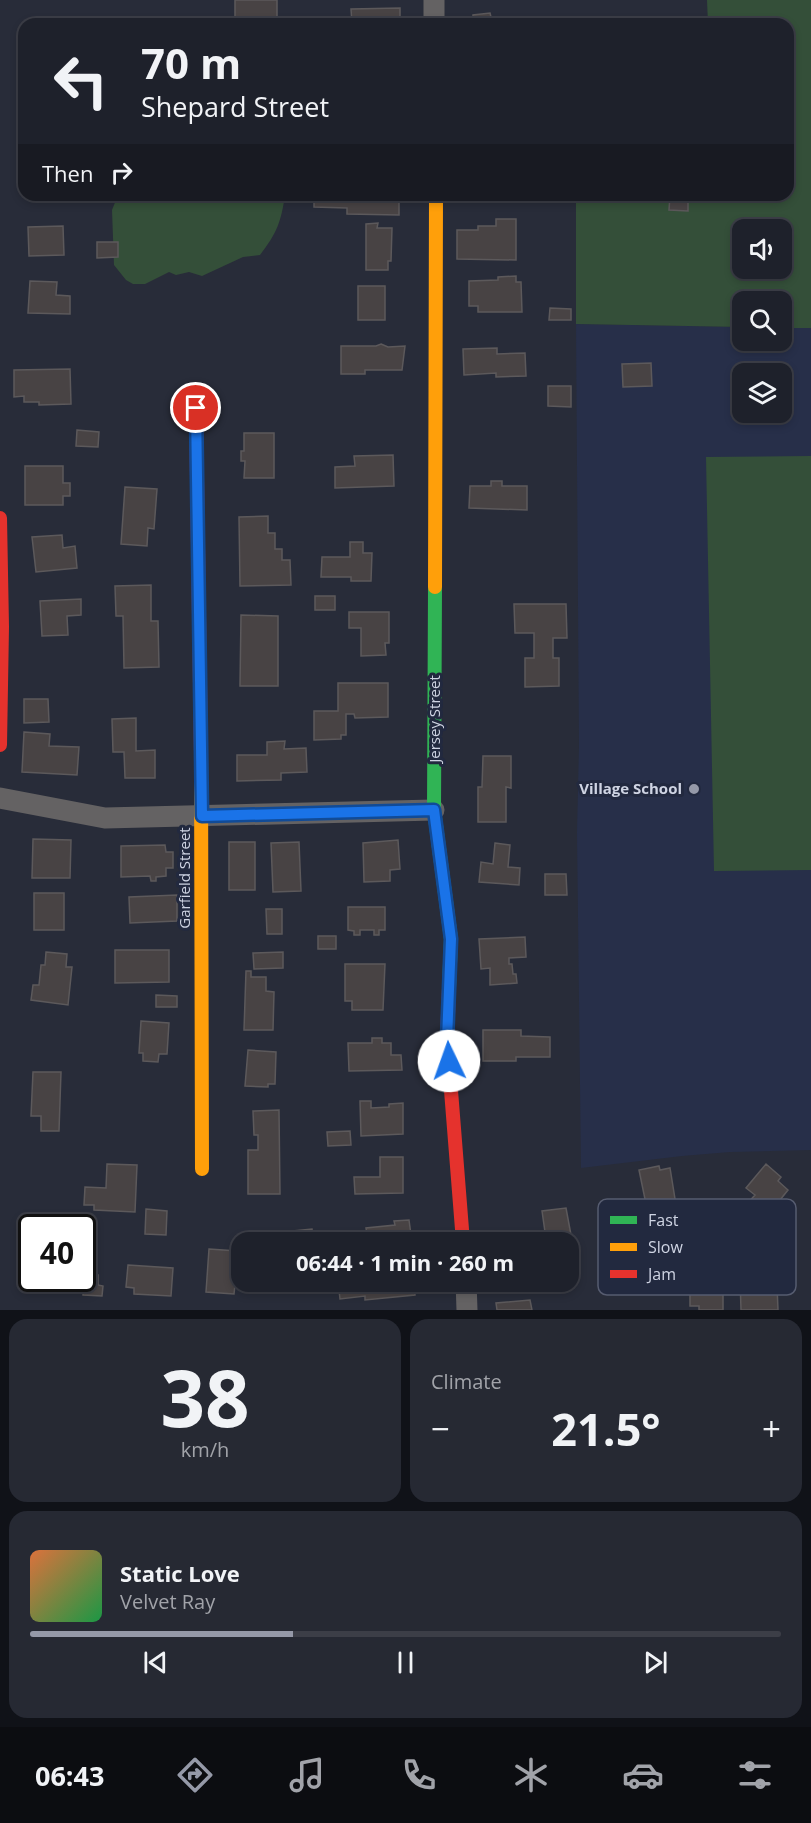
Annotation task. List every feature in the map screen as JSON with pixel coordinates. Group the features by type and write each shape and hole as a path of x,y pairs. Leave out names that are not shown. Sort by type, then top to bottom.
{"street":[{"path":"434,0 434,18"},
{"name":"Jersey Street","path":"436,201 434,810 451,939 447,1040 462,1232"},
{"name":"Garfield Street","path":"196,408 202,816 202,1168"},
{"path":"0,518 2,627 0,745"},
{"path":"0,798 105,818 434,810"},
{"path":"466,1292 467,1310"}],"shaded area":[{"name":"Village School","path":"576,324 732,327 732,351 792,351 792,328 811,328 811,1150 730,1152 581,1168 577,833 579,746"}],"green space":[{"path":"707,0 811,0 811,328 792,328 792,291 732,291 732,327 576,324 576,201 794,201 794,18 708,18"},
{"path":"116,201 284,201 277,227 260,255 243,257 202,276 189,272 176,275 169,272 145,284 133,284 126,280 114,265 112,210"},
{"path":"811,456 811,870 714,871 706,457"}],"building":[{"path":"235,0 277,0 277,18 235,18"},
{"path":"400,8 400,18 352,18 351,9"},
{"path":"490,13 491,17 501,18 473,18 473,15"},
{"path":"314,201 399,201 399,215 347,214 347,208 314,207"},
{"path":"670,201 688,201 688,211 669,210"},
{"path":"496,219 516,219 516,260 457,259 457,230 478,230 478,226 496,226"},
{"path":"378,223 377,228 392,228 391,261 388,261 388,270 366,270 366,224"},
{"path":"63,226 64,255 29,256 28,227"},
{"path":"97,242 118,242 118,257 97,258"},
{"path":"516,276 516,282 521,282 522,312 478,312 478,306 469,306 469,281 498,280 498,277"},
{"path":"30,281 57,282 56,295 70,296 70,314 28,313"},
{"path":"358,286 385,286 385,320 358,320"},
{"path":"550,308 571,309 571,320 549,320"},
{"path":"381,344 388,347 405,346 402,370 365,370 365,374 341,374 341,346"},
{"path":"497,348 497,354 525,353 526,376 496,377 496,373 464,375 463,349"},
{"path":"651,363 652,386 623,387 622,364"},
{"path":"70,369 71,404 39,405 39,402 24,402 24,396 14,397 14,370"},
{"path":"548,386 571,386 571,407 548,406"},
{"path":"77,430 99,432 98,447 76,446"},
{"path":"244,433 274,433 274,478 244,478 245,461 241,461 241,451 244,451"},
{"path":"393,455 394,486 335,488 335,467 355,466 354,456"},
{"path":"25,466 63,466 63,483 70,483 70,496 63,496 63,505 25,505"},
{"path":"491,481 502,481 502,486 527,486 527,510 469,508 470,486 491,486"},
{"path":"125,487 157,489 154,529 148,528 147,546 121,544"},
{"path":"268,516 268,533 275,533 275,549 282,549 282,560 290,560 291,585 240,586 239,517"},
{"path":"62,535 63,548 75,546 77,568 36,572 32,537"},
{"path":"350,542 363,542 363,553 372,553 371,581 351,581 351,577 321,577 322,557 350,557"},
{"path":"151,585 151,621 158,621 159,667 124,668 123,616 116,616 115,586"},
{"path":"315,596 335,596 335,610 315,610"},
{"path":"81,599 81,615 67,616 68,635 42,636 40,601"},
{"path":"514,604 566,604 567,638 553,638 553,658 559,658 559,686 525,687 525,658 534,658 534,633 515,633"},
{"path":"349,612 389,612 389,643 385,643 386,655 361,656 361,628 349,628"},
{"path":"241,615 278,616 278,686 240,686"},
{"path":"338,683 388,683 388,717 355,718 354,714 346,714 346,735 341,735 341,739 314,740 314,711 338,711"},
{"path":"24,699 48,699 49,722 24,723"},
{"path":"136,718 136,751 155,750 155,778 125,778 124,752 113,752 112,719"},
{"path":"24,732 50,734 49,746 79,747 77,775 22,772"},
{"path":"285,741 284,749 306,748 307,772 281,773 281,780 237,781 237,755 267,755 267,742"},
{"path":"483,756 511,756 511,788 506,787 506,822 478,822 478,787 482,787"},
{"path":"33,839 71,840 70,878 32,878"},
{"path":"398,840 400,869 390,870 390,881 364,882 363,843"},
{"path":"229,842 255,842 255,890 229,890"},
{"path":"299,842 301,891 273,892 271,843"},
{"path":"495,843 510,845 508,867 520,868 519,885 479,882 481,862 493,864"},
{"path":"165,845 166,852 173,852 173,868 166,868 166,876 156,877 156,881 151,881 150,876 121,877 121,846"},
{"path":"545,874 566,874 567,895 545,895"},
{"path":"34,893 64,893 64,930 34,930"},
{"path":"177,895 177,921 130,923 129,897"},
{"path":"348,907 385,907 385,930 379,930 379,935 374,935 374,930 360,930 360,935 354,935 354,931 348,930"},
{"path":"266,909 282,909 282,934 267,934"},
{"path":"318,936 336,936 336,949 318,949"},
{"path":"525,937 526,957 509,958 509,964 512,964 517,983 490,985 490,968 481,969 479,939"},
{"path":"115,950 169,950 169,982 115,983"},
{"path":"46,952 67,954 66,967 72,967 68,1005 31,1000 33,985 39,985 41,965 45,965"},
{"path":"283,952 283,968 254,969 253,953"},
{"path":"345,964 385,964 383,1010 352,1010 352,1001 345,1001"},
{"path":"246,971 251,971 251,977 266,977 266,991 274,992 273,1030 244,1030"},
{"path":"156,995 177,996 177,1007 156,1007"},
{"path":"141,1021 169,1023 167,1054 159,1054 158,1062 143,1061 143,1053 139,1053"},
{"path":"483,1030 521,1030 521,1036 550,1037 550,1057 516,1057 516,1061 483,1061"},
{"path":"372,1038 382,1038 382,1043 391,1043 391,1055 401,1055 402,1070 349,1071 348,1043 372,1043"},
{"path":"248,1050 276,1052 275,1084 268,1084 268,1087 245,1086"},
{"path":"33,1072 61,1072 59,1131 41,1131 41,1116 31,1116"},
{"path":"360,1101 371,1101 371,1108 403,1103 403,1134 361,1136"},
{"path":"279,1110 280,1194 248,1194 248,1150 258,1150 258,1135 254,1135 253,1111"},
{"path":"350,1131 351,1145 328,1146 327,1132"},
{"path":"380,1157 403,1157 403,1193 355,1194 354,1177 380,1177"},
{"path":"107,1164 137,1165 135,1212 94,1210 94,1205 84,1205 85,1187 106,1188"},
{"path":"766,1164 781,1177 778,1181 788,1190 781,1199 751,1199 755,1195 746,1188"},
{"path":"659,1166 660,1170 670,1168 675,1199 645,1199 639,1170"},
{"path":"566,1208 570,1232 545,1232 542,1211"},
{"path":"146,1209 167,1211 166,1235 145,1234"},
{"path":"409,1220 411,1232 367,1232 366,1228 395,1225 394,1221"},
{"path":"312,1229 312,1232 293,1232"},
{"path":"209,1249 231,1251 231,1292 234,1294 206,1292"},
{"path":"128,1265 173,1268 171,1296 134,1294 134,1288 126,1287"},
{"path":"96,1275 98,1275 98,1285 103,1286 102,1296 83,1295 83,1292 96,1292"},
{"path":"339,1292 415,1292 415,1295 365,1300 365,1296 340,1299"},
{"path":"690,1295 723,1295 723,1310 699,1310 699,1306 690,1306"},
{"path":"741,1295 777,1295 778,1310 741,1310"},
{"path":"530,1300 532,1310 497,1310 496,1303"}],"traffic: fast":[{"path":"435,587 434,810 451,939 449,988"}],"traffic: slow":[{"path":"435,587 436,201"},
{"path":"201,753 202,1169"}],"traffic: jam":[{"path":"196,408 201,753"},
{"path":"0,518 2,627 0,745"},
{"path":"449,988 447,1040 462,1232"}],"place":[{"name":"Village School","path":"694,789"}],"route":[{"path":"196,408 202,816 434,810 451,939 447,1040 449,1061"}]}
